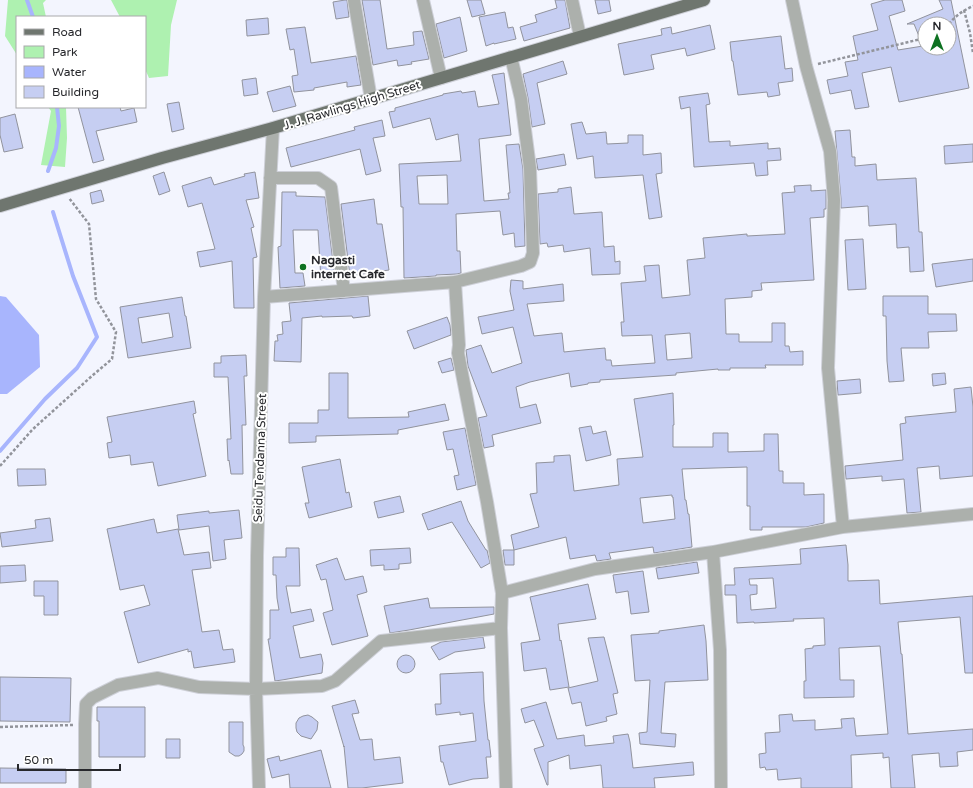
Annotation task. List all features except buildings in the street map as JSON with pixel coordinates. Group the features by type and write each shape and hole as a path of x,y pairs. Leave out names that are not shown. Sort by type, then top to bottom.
{"main road":[{"name":"J. J. Rawlings High Street","path":"0,206 162,158 273,128 704,0"}],"street":[{"path":"354,0 371,99"},
{"path":"423,0 441,78"},
{"path":"572,0 580,36"},
{"path":"792,0 806,66 830,151 834,200 828,368 843,527"},
{"path":"264,298 455,282 521,266 530,262 533,253 530,168 521,99 511,57"},
{"name":"Seidu Tendanna Street","path":"259,788 256,690 257,556 264,298 273,128"},
{"path":"270,178 318,178 331,187 344,291"},
{"path":"455,282 459,345 458,352 487,502 502,593 500,628 506,788"},
{"path":"502,593 595,569 713,552 843,527 973,514"},
{"path":"713,552 720,650 721,788"},
{"path":"85,788 86,704 92,698 118,685 158,678 199,687 256,690 322,686 335,681 381,641 500,628"}],"path":[{"path":"957,16 964,10 973,6"},
{"path":"964,10 973,53"},
{"path":"806,66 917,40"},
{"path":"0,466 33,429 112,359 116,332 96,299 89,224 61,188"},
{"path":"0,727 85,724"}],"green space":[{"path":"8,0 46,0 43,3 46,16 16,16 16,53 5,36"},
{"path":"111,0 177,0 171,25 168,76 149,78 146,71 146,16 119,16"},
{"path":"49,108 66,108 67,138 65,167 41,165 51,111"}],"water":[{"path":"0,296 6,297 39,335 40,367 7,394 0,394"}],"waterway":[{"path":"27,0 33,16"},
{"path":"48,171 56,148 59,126 57,108"},
{"path":"0,451 45,399 77,368 97,337 73,276 53,212"}],"place":[{"name":"Nagasti internet Cafe","path":"303,267"}]}
